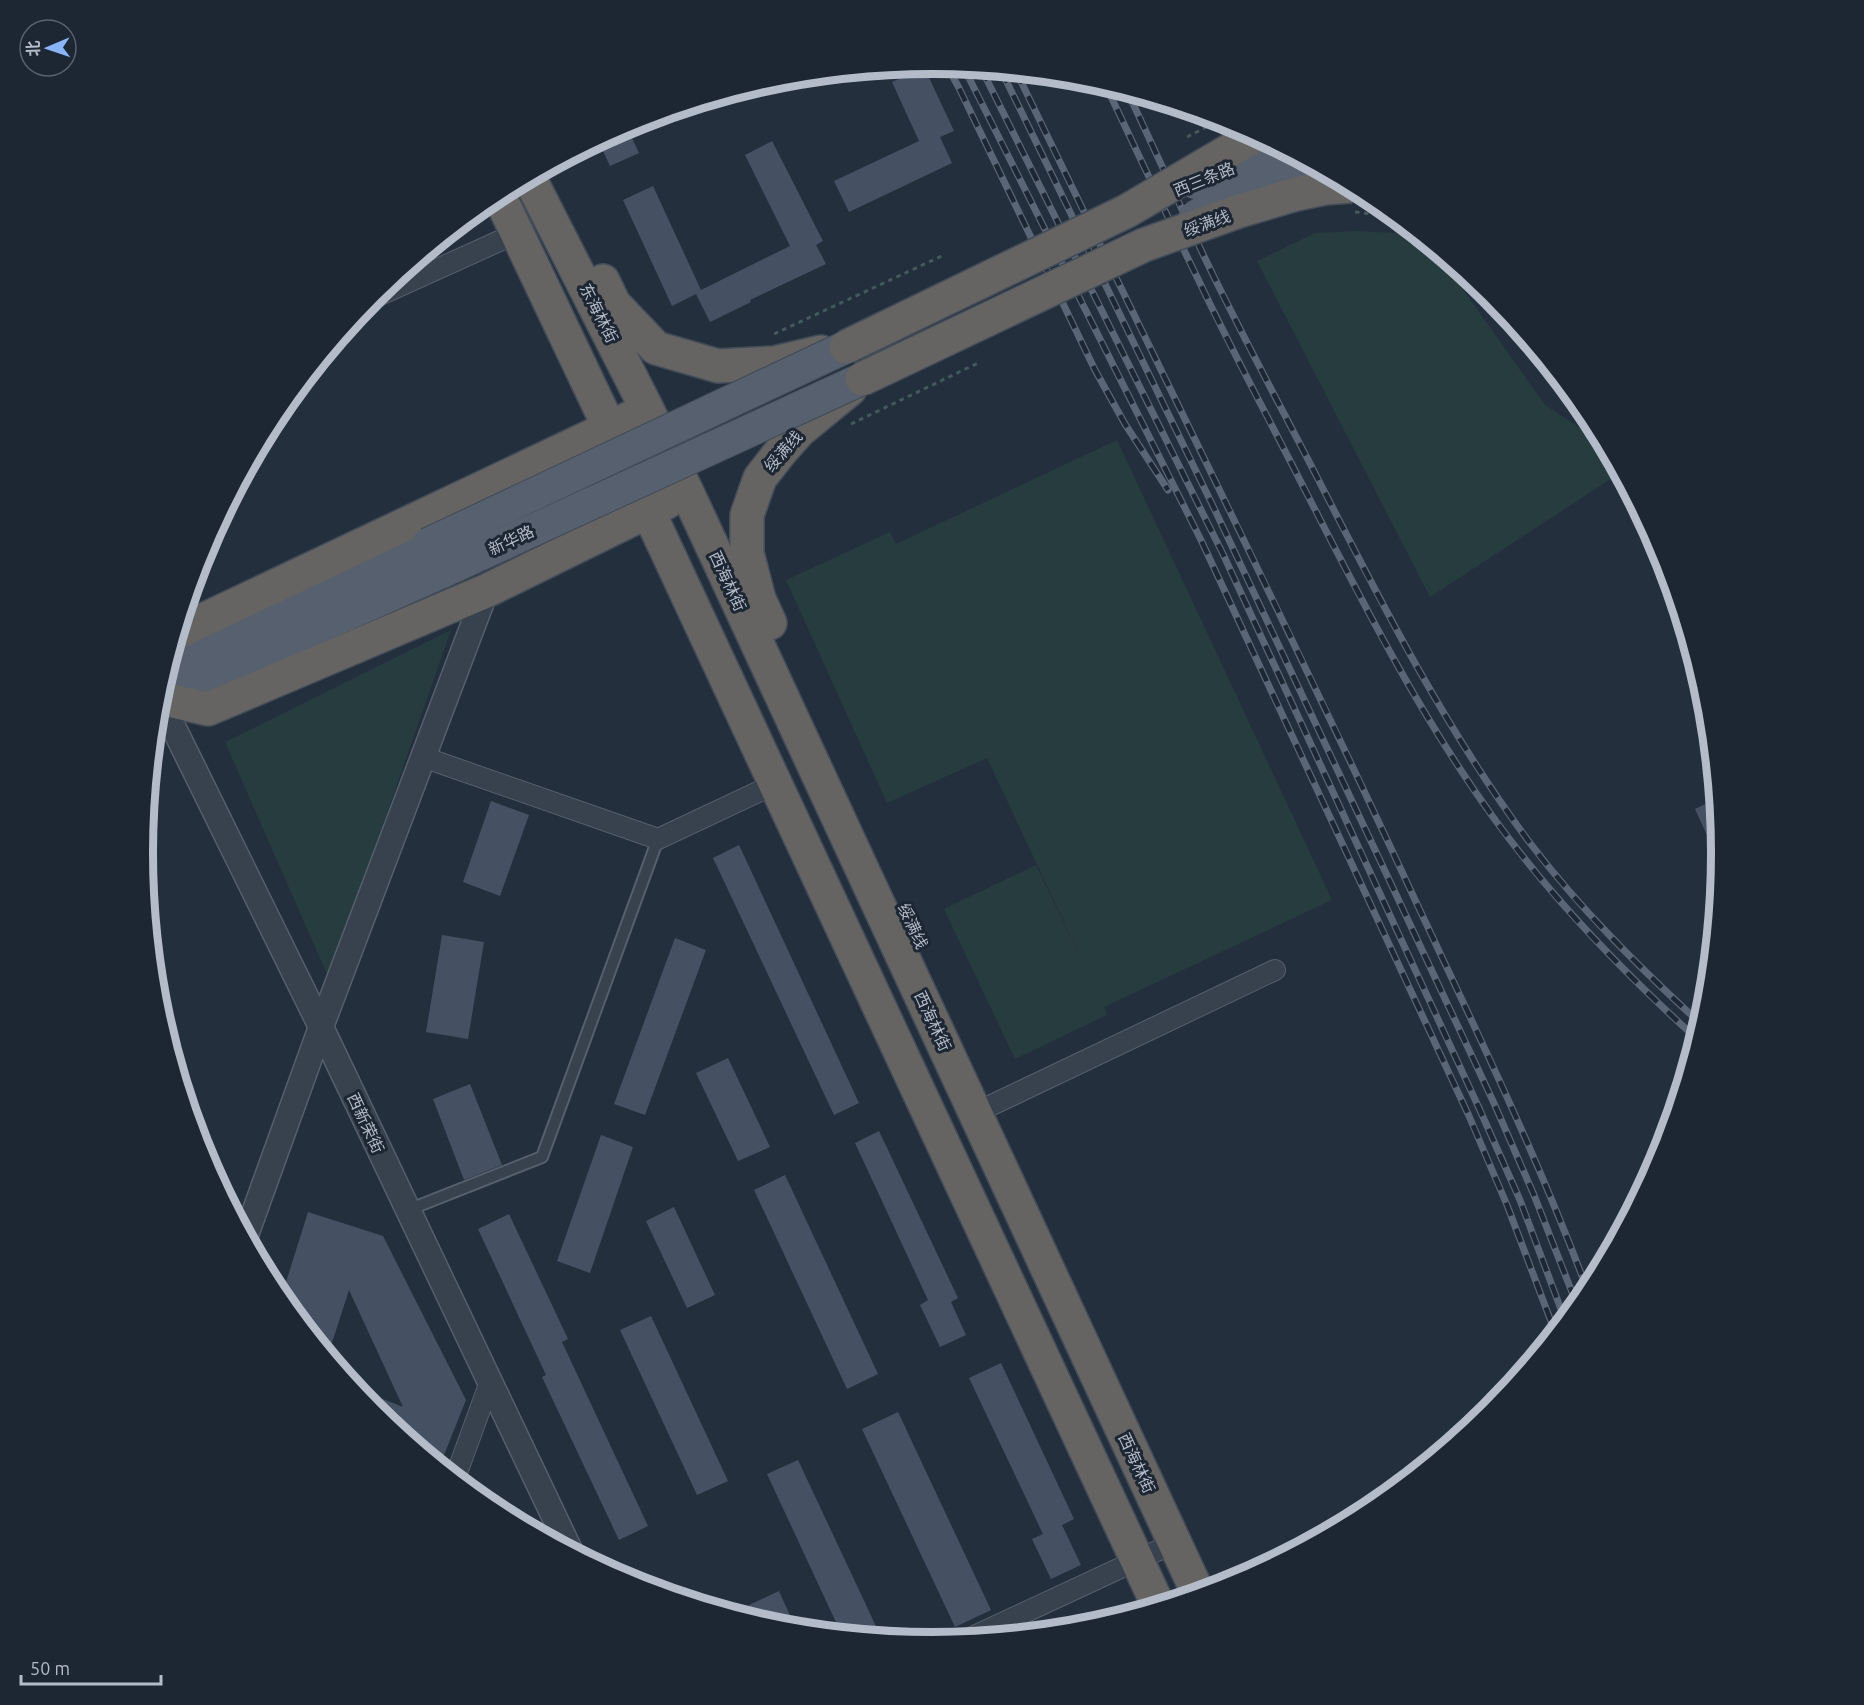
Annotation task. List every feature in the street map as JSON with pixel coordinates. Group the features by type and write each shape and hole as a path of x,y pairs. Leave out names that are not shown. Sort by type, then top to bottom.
{"highway":[{"path":"550,174 614,304 656,348 718,366 774,363 846,347 1127,211 1247,140"},
{"name":"东海林街","path":"533,184 667,450"},
{"name":"绥满线","path":"973,1107 957,1036 939,985 759,599 747,553 747,515 760,478 800,430 862,379 1144,245 1239,211 1296,194 1325,188 1351,199"},
{"path":"502,203 629,469 1155,1598"},
{"path":"187,628 610,429 647,409"},
{"name":"西海林街","path":"667,450 1194,1585"},
{"path":"168,700 208,709 486,591 687,492"}],"main road":[{"name":"西三条路","path":"1127,211 1272,152"},
{"name":"西三条路","path":"1144,245 1260,180 1296,164"},
{"name":"新华路","path":"179,656 428,544 846,347"},
{"name":"新华路","path":"170,693 442,572 862,379"}],"street":[{"path":"396,288 517,233"},
{"path":"249,1227 321,1027 486,591"},
{"name":"西新荣街","path":"166,714 321,1027 565,1539"},
{"path":"423,757 657,839 775,784"},
{"path":"973,1107 1275,969"},
{"path":"458,1471 490,1382"},
{"path":"988,1630 1174,1543"}],"lane":[{"path":"407,1210 542,1157 657,839"}],"path":[{"path":"1187,137 1210,125"},
{"path":"1351,199 1361,212 1379,215"},
{"path":"774,334 944,255"},
{"path":"841,428 978,363"}],"green space":[{"path":"1358,231 1396,233 1422,247 1449,270 1545,405 1588,433 1614,477 1430,597 1257,261 1315,233"},
{"path":"1117,440 1332,900 1104,1007 1107,1015 1015,1059 944,909 1036,865 1086,969 987,758 887,803 786,580 890,532 896,544"},
{"path":"451,630 329,979 225,742"}],"building":[{"path":"908,74 927,74 954,131 940,137 952,163 849,212 834,181 919,141 892,82"},
{"path":"630,135 639,153 610,166 601,148"},
{"path":"772,141 823,241 816,245 826,264 710,322 696,294 672,306 623,200 653,186 701,290 790,246 745,155"},
{"path":"491,801 529,815 500,896 463,882"},
{"path":"1709,802 1711,843 1695,809"},
{"path":"739,845 859,1103 834,1115 713,858"},
{"path":"442,935 484,942 468,1039 426,1032"},
{"path":"675,938 706,950 645,1115 614,1104"},
{"path":"728,1058 770,1147 738,1161 696,1073"},
{"path":"470,1084 502,1165 464,1180 433,1099"},
{"path":"879,1131 958,1298 951,1302 966,1335 940,1347 920,1305 928,1300 855,1143"},
{"path":"601,1135 633,1147 590,1273 557,1261"},
{"path":"785,1175 878,1374 847,1389 754,1190"},
{"path":"674,1207 715,1295 687,1308 646,1221"},
{"path":"308,1212 383,1236 466,1400 443,1458 374,1395 403,1407 349,1290 331,1347 285,1286"},
{"path":"509,1214 568,1339 562,1342 648,1526 619,1540 542,1377 546,1375 478,1229"},
{"path":"651,1316 728,1481 697,1495 620,1330"},
{"path":"1001,1363 1074,1519 1062,1525 1081,1565 1051,1579 1032,1539 1043,1534 969,1378"},
{"path":"898,1412 991,1610 955,1627 862,1429"},
{"path":"798,1460 878,1630 838,1626 767,1474"},
{"path":"779,1591 791,1619 752,1610 749,1605"}],"railway":[{"path":"952,74 1095,370 1125,424 1168,490"},
{"path":"967,75 1201,540 1469,1116 1507,1205 1552,1324"},
{"path":"985,75 1223,554 1479,1108 1520,1200 1562,1311"},
{"path":"1004,77 1213,506 1493,1101 1534,1195 1573,1295"},
{"path":"1020,79 1313,684 1457,989 1526,1139 1583,1280"},
{"path":"1110,94 1238,359 1371,617 1441,739 1466,779 1539,877 1615,960 1689,1032"},
{"path":"1131,99 1254,356 1391,619 1442,711 1499,800 1549,867 1633,960 1693,1016"}]}
